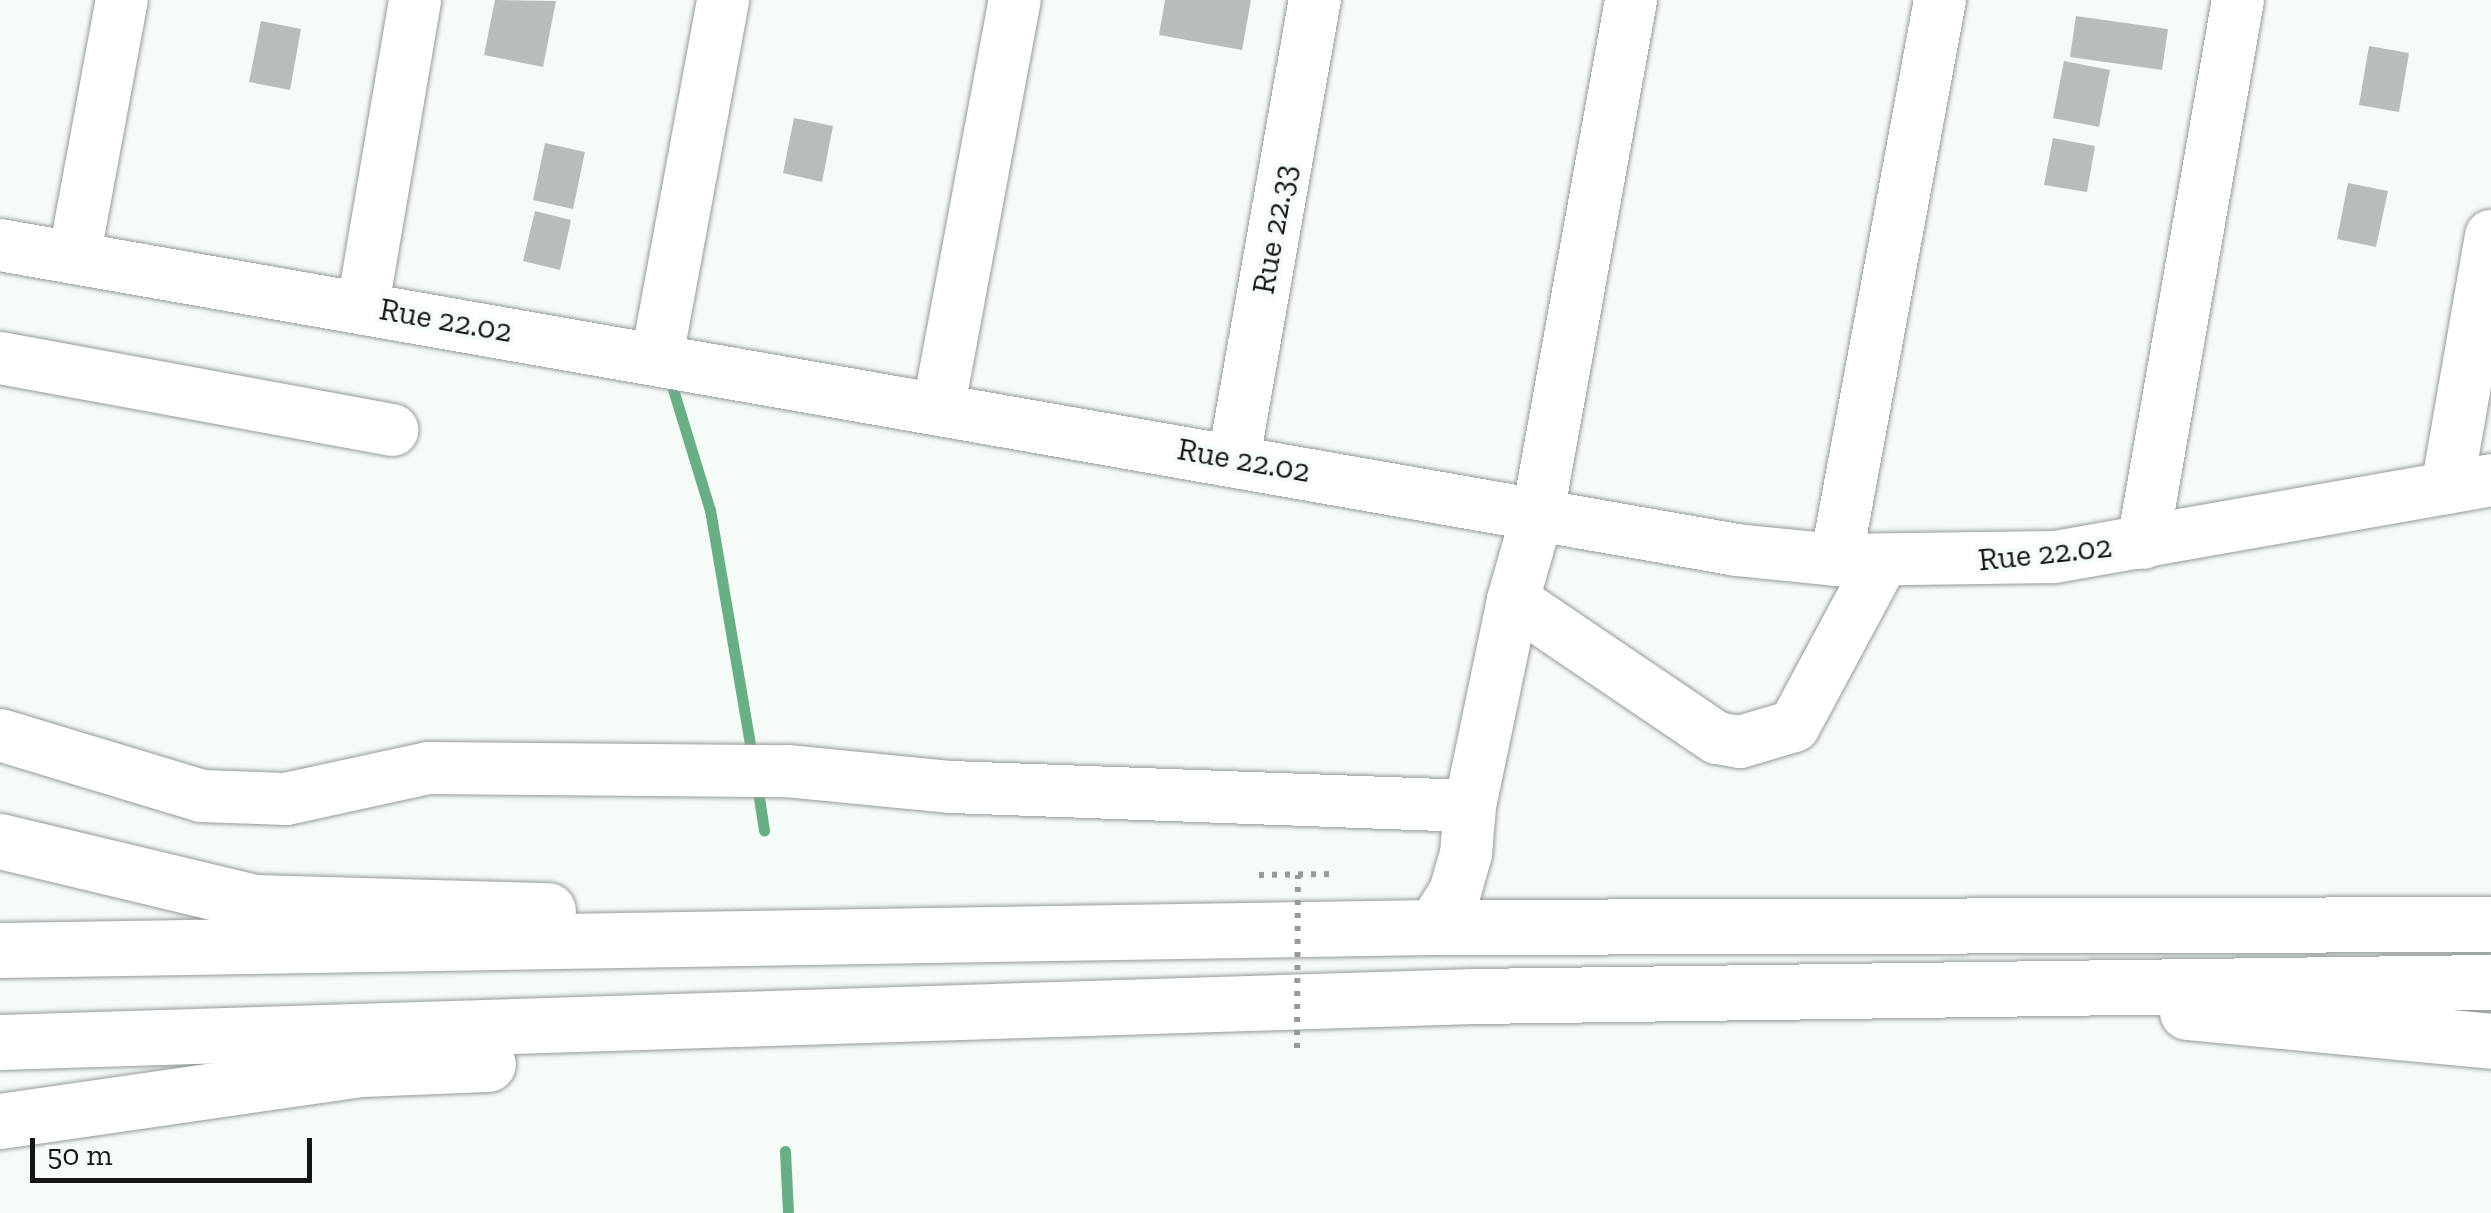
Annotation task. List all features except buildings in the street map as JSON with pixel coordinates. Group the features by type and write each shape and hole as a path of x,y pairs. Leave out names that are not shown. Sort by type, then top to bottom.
{"main road":[{"path":"0,841 255,902 815,914 1074,936"},
{"path":"0,950 1433,928 2491,924"},
{"path":"0,1042 1053,1008 1915,987 2491,982"},
{"path":"1915,987 2491,1041"},
{"path":"0,1121 362,1069 779,1053 1053,1008"}],"street":[{"path":"74,258 122,0"},
{"path":"362,305 415,0"},
{"path":"657,356 723,0"},
{"path":"938,405 1015,0"},
{"name":"Rue 22.33","path":"1234,458 1314,0"},
{"path":"1433,928 1460,873 1513,600 1538,513 1631,0"},
{"path":"1513,600 1717,738 1740,742 1794,726 1860,560 1940,0"},
{"path":"2143,542 2238,0"},
{"path":"2469,484 2491,236"},
{"name":"Rue 22.02","path":"0,245 938,405 1736,550 1860,560 2055,556 2469,484"},
{"path":"0,358 392,430"},
{"path":"0,736 202,796 286,799 428,768 786,771 951,787 1470,806"}],"path":[{"path":"1259,876 1337,874"},
{"path":"1298,875 1298,1048"}],"waterway":[{"path":"672,386 710,510 752,757"},
{"path":"757,785 764,830"},
{"path":"785,1151 788,1213"}]}
